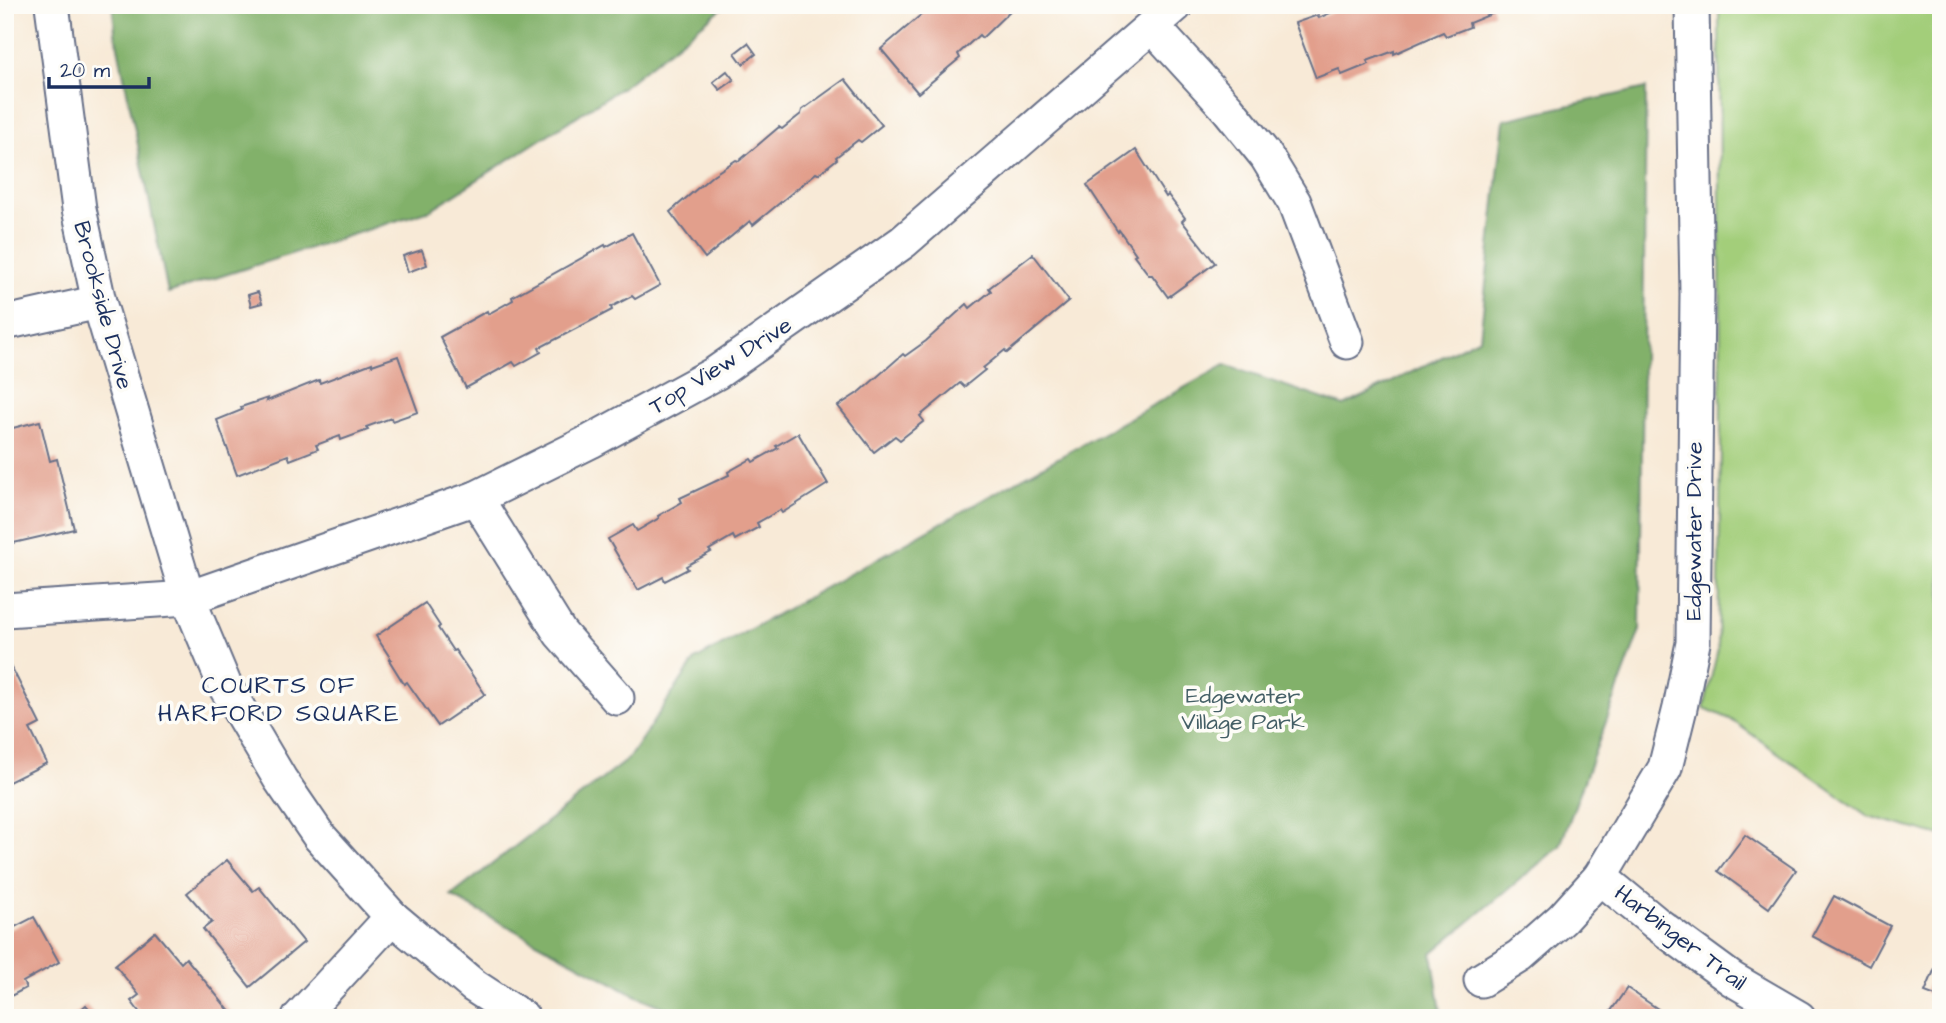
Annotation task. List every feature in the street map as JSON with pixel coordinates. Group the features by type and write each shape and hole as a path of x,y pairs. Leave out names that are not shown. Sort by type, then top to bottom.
{"street":[{"name":"Brookside Drive","path":"52,5 79,209 99,302 188,598"},
{"name":"Edgewater Drive","path":"1481,980 1520,956 1562,919 1600,877 1665,768 1680,708 1693,643 1697,294 1692,5"},
{"path":"1165,16 1228,109 1273,167 1294,202 1347,342"},
{"name":"Top View Drive","path":"5,610 188,598 476,498 591,441 716,373 903,242 1165,16"},
{"path":"5,323 99,302"},
{"path":"476,498 560,633 618,698"},
{"path":"188,598 225,686 319,836 392,917 474,986 523,1018"},
{"name":"Harbinger Trail","path":"1600,877 1657,924 1732,979 1799,1018"},
{"path":"299,1018 392,917"}],"green space":[{"path":"113,5 726,5 624,86 430,210 168,293 115,32"},
{"path":"1719,5 1941,5 1941,836 1868,816 1730,719 1704,708 1718,649 1721,442"},
{"name":"Edgewater Village Park","path":"1646,88 1640,630 1560,846 1432,953 1442,1018 690,1018 637,996 451,896 628,759 695,660 1225,365 1344,406 1480,338 1504,120"}],"building":[{"path":"929,5 1016,5 982,38 979,35 958,54 960,58 918,93 881,49"},
{"path":"1348,5 1491,5 1494,13 1469,23 1470,27 1446,36 1443,32 1394,54 1394,51 1367,61 1369,64 1342,75 1339,69 1316,78 1295,23 1318,15 1319,18"},
{"path":"748,43 756,54 743,64 735,53"},
{"path":"727,71 734,80 720,90 713,82"},
{"path":"845,79 882,125 836,157 837,159 753,225 750,221 705,258 670,212 713,175 736,160 739,161 779,127 782,129 801,114 802,110"},
{"path":"1136,150 1166,197 1168,195 1185,218 1182,221 1215,263 1168,297 1134,255 1136,254 1087,185"},
{"path":"632,233 660,285 635,299 632,296 611,307 612,310 539,348 541,352 516,366 513,362 466,388 440,337 487,311 488,314 513,300 512,297 605,245 606,247"},
{"path":"422,250 427,265 408,272 403,256"},
{"path":"1033,254 1069,301 1007,353 1005,350 983,368 985,370 964,387 960,383 920,416 924,421 900,440 895,436 874,452 838,406 861,391 903,354 905,356 926,341 967,304 970,308 991,291 989,288"},
{"path":"258,292 262,303 251,306 248,295"},
{"path":"398,356 418,412 366,427 368,430 341,440 340,436 316,445 318,449 290,460 288,455 237,475 217,420 242,410 241,407 268,398 267,401 319,380 320,383"},
{"path":"40,421 50,461 57,459 74,529 5,545 5,430"},
{"path":"798,433 828,484 782,513 780,510 757,523 759,527 735,540 733,536 709,550 711,552 686,566 688,569 665,581 663,577 638,590 608,539 633,525 637,531 682,502 680,498 729,475 728,472 751,459 753,462"},
{"path":"425,603 453,651 455,650 485,694 438,726 407,682 404,684 376,636"},
{"path":"5,654 40,724 30,729 47,763 5,784"},
{"path":"1745,835 1796,870 1769,908 1718,871"},
{"path":"227,860 253,891 259,887 304,942 250,987 203,929 212,922 187,893"},
{"path":"1834,896 1890,926 1869,966 1812,936"},
{"path":"34,917 59,962 23,982 26,988 5,999 5,932"},
{"path":"155,932 181,963 186,958 232,1014 227,1018 144,1018 131,1001 139,995 115,965"},
{"path":"1941,954 1941,998 1925,992"},
{"path":"1627,988 1658,1009 1669,1018 1606,1018"},
{"path":"86,1005 97,1018 71,1018"}],"district":[{"name":"COURTS OF HARFORD SQUARE","path":"279,699"}]}
